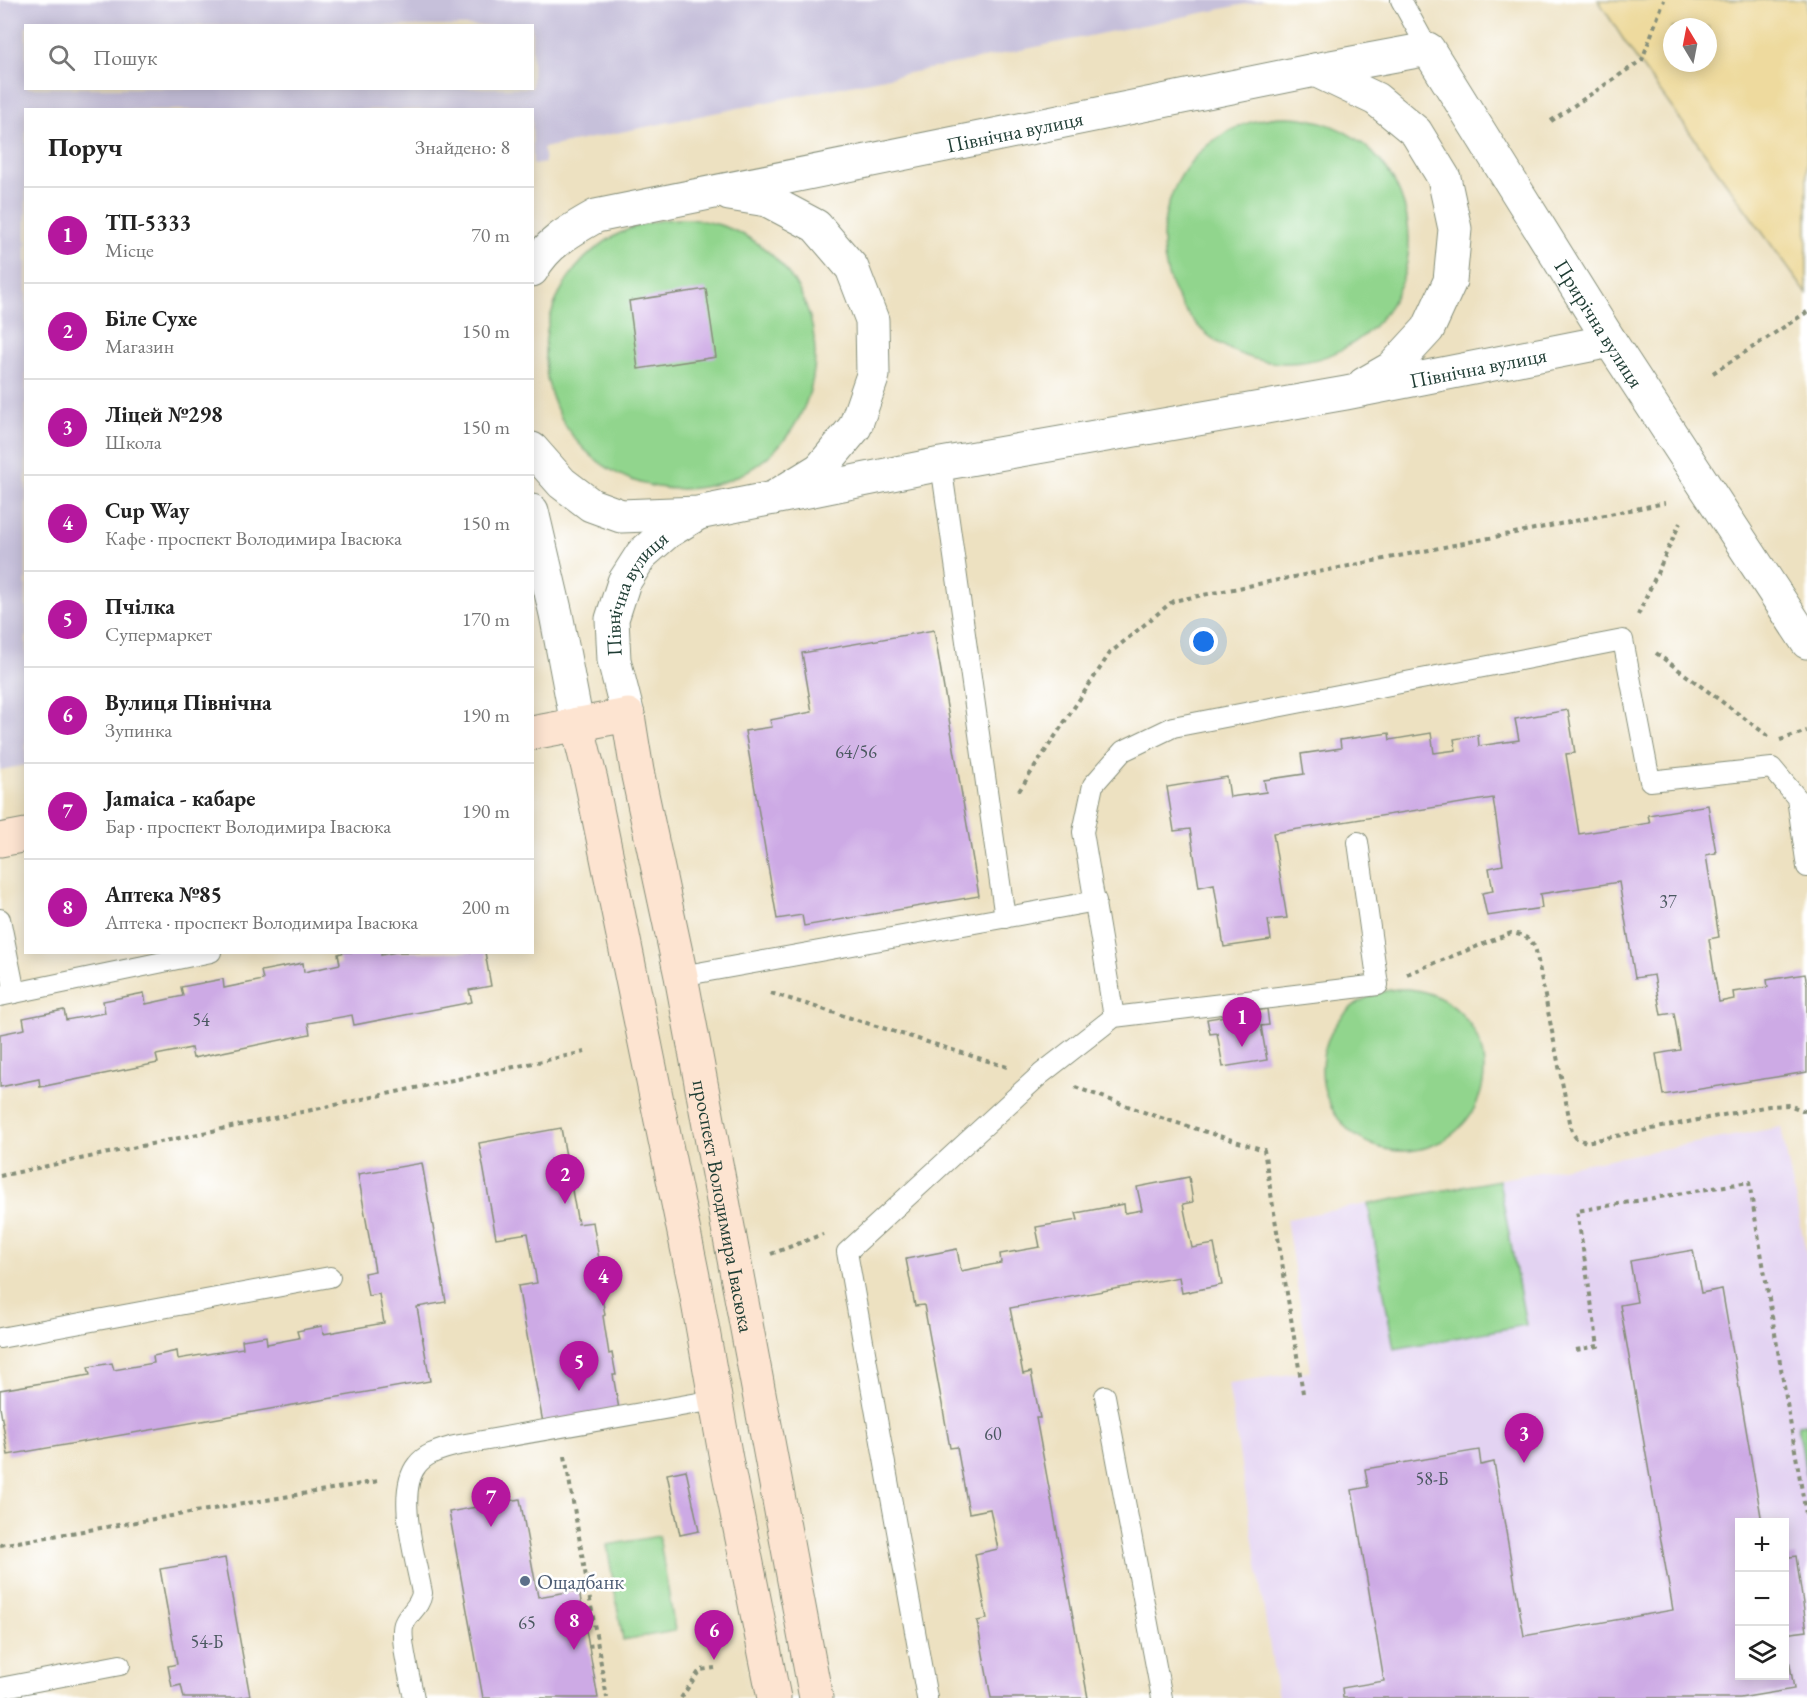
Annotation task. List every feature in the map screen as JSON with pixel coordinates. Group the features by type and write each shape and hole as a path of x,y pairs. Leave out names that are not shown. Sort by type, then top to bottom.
{"street":[{"name":"Північна вулиця","path":"534,267 562,235 596,216 1428,49"},
{"name":"Прирічна вулиця","path":"1428,49 1610,341 1807,642"},
{"name":"Північна вулиця","path":"1315,70 1376,99 1416,132 1443,178 1455,229 1450,281 1428,329 1392,368 1346,393"},
{"path":"712,191 767,200 816,226 852,268 872,320 873,375 855,427 820,469 773,498"},
{"name":"Північна вулиця","path":"628,715 614,660 612,619 624,582 642,554 666,533 698,513 940,464 1346,393 1610,341"},
{"path":"534,451 562,483 591,505 621,516 698,513"},
{"path":"534,520 556,614 690,1263 774,1698"},
{"path":"534,733 628,715"},
{"name":"проспект Володимира Івасюка","path":"628,715 637,771 681,976 816,1698"},
{"path":"0,840 24,835"}],"lane":[{"name":"Прирічна вулиця","path":"1401,0 1428,49"},
{"path":"940,464 1005,918"},
{"path":"1114,1017 1083,832 1093,785 1123,752 1173,727 1623,640 1650,780 1772,768 1797,798 1807,867"},
{"path":"927,1698 847,1252 1041,1074 1114,1017 1378,985 1358,842"},
{"path":"681,976 1096,902"},
{"path":"0,920 7,994 201,954"},
{"path":"0,1338 330,1277"},
{"path":"1105,1396 1162,1698"},
{"path":"414,1698 403,1626 421,1601 422,1593 407,1508 408,1486 417,1465 432,1453 454,1446 715,1400"},
{"path":"0,1688 120,1665"}],"path":[{"path":"1551,121 1642,60 1664,0"},
{"path":"1713,373 1807,312"},
{"path":"993,831 1110,653 1173,601 1665,502"},
{"path":"1639,622 1638,612 1680,523"},
{"path":"1650,649 1775,741 1807,730"},
{"path":"1378,985 1511,933 1527,938 1534,944 1536,951 1572,1132 1576,1138 1586,1142 1769,1106 1789,1105 1807,1112"},
{"path":"763,994 773,993 1010,1068 1002,1076"},
{"path":"0,1176 585,1052"},
{"path":"1041,1074 1155,1116 1264,1150 1303,1393"},
{"path":"1576,1350 1598,1346 1577,1211 1749,1182 1807,1520"},
{"path":"770,1254 825,1233"},
{"path":"564,1450 607,1698"},
{"path":"0,1545 412,1476"},
{"path":"588,1647 598,1645"},
{"path":"681,1698 700,1670 715,1668"}],"shaded area":[{"path":"0,0 1265,0 543,148 545,163 534,165 534,108 24,108 24,765 0,770"},
{"path":"1781,1127 1807,1257 1807,1698 1278,1698 1228,1383 1311,1371 1286,1219"}],"green space":[{"path":"1286,117 1310,120 1333,127 1354,138 1373,153 1388,172 1399,193 1406,216 1409,240 1406,264 1399,287 1388,308 1373,327 1354,342 1333,353 1310,360 1286,363 1262,360 1239,353 1218,342 1199,327 1184,308 1173,287 1166,264 1163,240 1166,216 1173,193 1184,172 1199,153 1218,138 1239,127 1262,120"},
{"path":"667,219 693,219 732,229 755,241 776,258 793,279 805,302 813,328 815,354 813,380 805,406 793,429 776,450 755,467 719,484 693,489 667,489 641,484 616,473 594,459 575,440 561,418 550,393 545,367 545,341 550,315 561,290 575,268 594,249 616,235 641,224"},
{"path":"1403,989 1434,996 1448,1003 1460,1013 1470,1025 1477,1039 1484,1070 1477,1101 1470,1115 1460,1127 1448,1137 1434,1144 1403,1151 1372,1144 1358,1137 1346,1127 1336,1115 1329,1101 1322,1070 1329,1039 1336,1025 1346,1013 1358,1003 1372,996"},
{"path":"1499,1180 1526,1325 1394,1349 1368,1204"},
{"path":"1807,1424 1807,1479 1798,1425"},
{"path":"659,1536 675,1631 623,1640 607,1545"}],"sand":[{"path":"1598,0 1807,0 1807,294 1632,53"}],"building":[{"path":"706,289 716,357 638,369 629,301"},
{"path":"934,630 979,896 804,926 802,915 777,919 745,731 772,727 770,720 812,712 802,653"},
{"path":"1568,710 1575,753 1566,754 1579,834 1650,823 1648,815 1708,805 1716,853 1706,855 1719,937 1709,939 1719,1002 1734,999 1733,992 1768,987 1767,980 1805,974 1807,1072 1663,1095 1656,1054 1680,1050 1674,1013 1661,1015 1654,975 1635,978 1619,882 1540,894 1542,908 1487,916 1482,893 1493,891 1489,868 1503,865 1493,798 1273,833 1287,918 1268,920 1271,940 1224,947 1214,884 1199,887 1190,829 1174,831 1167,787 1227,777 1230,797 1266,792 1264,780 1304,774 1301,754 1341,748 1340,740 1389,733 1390,740 1431,733 1434,753 1456,750 1454,739 1478,735 1479,746 1519,740 1515,719"},
{"path":"338,954 485,954 491,986 469,990 472,1002 354,1025 352,1015 308,1023 310,1034 193,1058 191,1048 156,1055 158,1063 40,1087 39,1079 0,1087 0,1034 25,1029 23,1018 64,1010 66,1020 105,1013 103,1001 144,993 146,1004 183,996 181,987 223,979 224,988 263,980 261,971 303,963 304,972 340,964"},
{"path":"1267,1009 1269,1025 1261,1026 1267,1060 1223,1067 1217,1033 1210,1034 1207,1019"},
{"path":"561,1128 578,1224 593,1222 601,1272 595,1273 599,1297 602,1297 609,1354 612,1353 616,1375 613,1375 619,1409 543,1423 518,1286 537,1283 528,1233 496,1238 479,1143"},
{"path":"422,1163 446,1302 417,1307 430,1381 8,1455 0,1407 0,1390 90,1375 88,1367 112,1363 114,1370 154,1363 153,1356 177,1351 178,1359 243,1348 242,1340 266,1336 267,1344 299,1338 297,1331 322,1326 323,1334 384,1323 379,1294 368,1296 364,1273 375,1271 358,1174"},
{"path":"1189,1177 1193,1202 1183,1204 1192,1248 1214,1244 1222,1285 1182,1293 1179,1277 1010,1308 1023,1374 1031,1372 1040,1418 1036,1418 1088,1698 991,1698 977,1621 987,1619 975,1554 998,1549 990,1509 969,1513 957,1447 950,1448 924,1305 915,1306 906,1259 957,1249 961,1271 1001,1263 1000,1254 1040,1247 1036,1227 1078,1220 1076,1213 1124,1204 1125,1213 1142,1210 1137,1187"},
{"path":"1693,1250 1701,1293 1722,1289 1761,1518 1735,1518 1735,1680 1789,1680 1789,1659 1794,1689 1740,1698 1343,1698 1342,1688 1384,1681 1352,1490 1368,1487 1365,1469 1479,1450 1481,1465 1494,1462 1524,1636 1673,1610 1620,1305 1637,1302 1630,1261"},
{"path":"686,1470 699,1531 680,1535 667,1474"},
{"path":"520,1499 538,1597 579,1590 598,1698 483,1698 449,1512"},
{"path":"1796,1556 1807,1631 1789,1633 1789,1572 1789,1557"},
{"path":"225,1558 250,1696 184,1698 181,1685 172,1687 168,1666 177,1664 160,1569"}],"place":[{"name":"ТП-5333","path":"1242,1047"},
{"name":"Біле Сухе","path":"565,1204"},
{"name":"Cup Way","path":"603,1306"},
{"name":"Пчілка","path":"579,1391"},
{"name":"Ліцей №298","path":"1524,1463"},
{"name":"Jamaica - кабаре","path":"491,1527"},
{"name":"Ощадбанк","path":"525,1581"},
{"name":"Аптека №85","path":"574,1650"},
{"name":"Вулиця Північна","path":"714,1660"}]}
